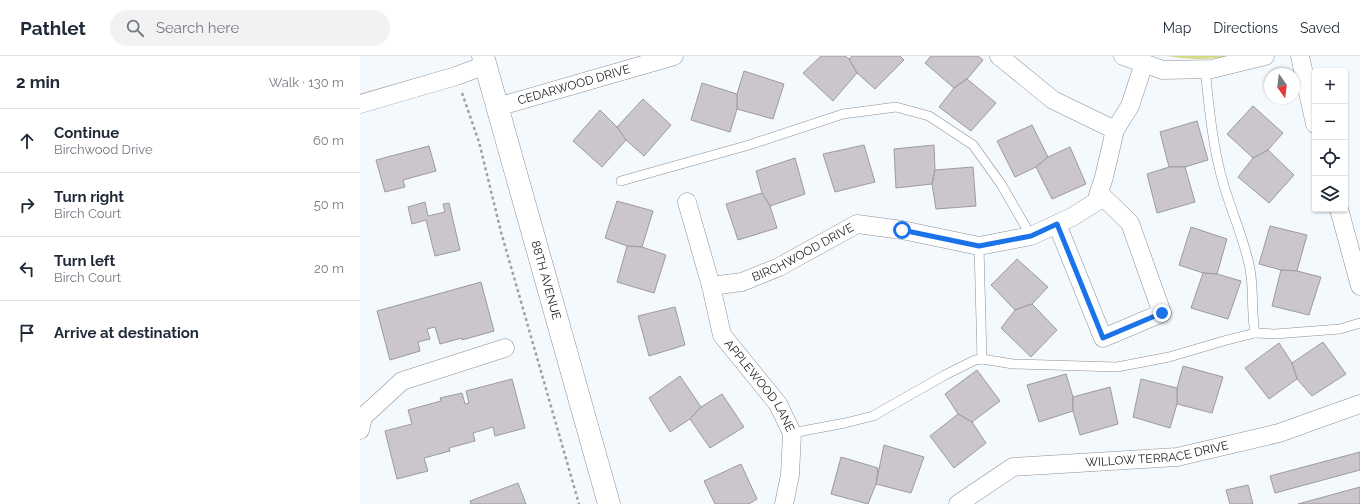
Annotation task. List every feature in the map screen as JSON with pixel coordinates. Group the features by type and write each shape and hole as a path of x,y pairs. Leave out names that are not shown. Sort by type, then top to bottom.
{"street":[{"name":"CEDARWOOD DRIVE","path":"498,107 674,56"},
{"path":"999,56 1053,100 1115,130"},
{"path":"1123,56 1163,70 1212,69 1265,56"},
{"path":"1300,56 1312,110"},
{"name":"88TH AVENUE","path":"484,61 609,504"},
{"path":"360,104 456,76 484,61"},
{"name":"BIRCHWOOD DRIVE","path":"711,286 742,282 779,267 857,224 902,230 979,246 1031,236 1072,217 1096,202 1104,177 1115,130 1130,106 1144,64"},
{"path":"1057,224 1103,338 1162,313 1130,223 1099,193"},
{"name":"APPLEWOOD LANE","path":"687,202 711,286 722,335 778,404 792,433 790,475 784,504"},
{"path":"1340,212 1360,286"},
{"path":"360,430 363,417 402,381 505,348"},
{"name":"WILLOW TERRACE DRIVE","path":"958,504 1013,468 1177,457 1279,433 1360,404"}],"lane":[{"path":"1205,69 1210,114 1221,175 1244,245 1250,269 1255,333"},
{"path":"621,181 749,145 843,114 896,107 929,116 973,145 1001,184 1031,236"},
{"path":"979,246 982,359"},
{"path":"792,433 873,416 945,375 975,360 982,359 1014,364 1117,367 1169,357 1255,333 1275,334 1340,329 1360,323"}],"path":[{"path":"456,76 479,142 501,232 579,504"}],"green space":[{"path":"1167,56 1229,56 1198,59"}],"building":[{"path":"821,56 845,56 849,59 857,73 833,101 803,73"},
{"path":"852,56 900,56 904,60 875,89 857,73 849,59"},
{"path":"931,56 978,56 983,60 969,77 954,88 925,63"},
{"path":"744,71 784,84 773,119 737,109 737,94"},
{"path":"967,79 996,103 971,131 939,107 954,88"},
{"path":"702,83 737,94 737,109 730,132 691,120"},
{"path":"643,99 671,125 644,156 626,140 617,127"},
{"path":"1253,106 1283,133 1268,150 1253,158 1227,134"},
{"path":"600,110 617,127 626,140 602,167 573,141"},
{"path":"1197,121 1208,160 1185,167 1169,167 1160,132"},
{"path":"1032,125 1048,157 1036,167 1015,177 997,141"},
{"path":"864,145 875,182 835,192 823,154"},
{"path":"934,145 935,170 932,184 896,188 894,149"},
{"path":"429,146 436,171 403,180 405,187 385,192 376,160"},
{"path":"1070,147 1086,184 1052,199 1036,167 1048,157"},
{"path":"1268,150 1294,175 1269,203 1238,177 1253,158"},
{"path":"795,158 805,194 770,206 762,193 756,171"},
{"path":"973,167 976,206 936,209 932,184 935,170"},
{"path":"1169,167 1185,167 1195,202 1157,213 1147,174"},
{"path":"762,193 770,206 777,228 738,240 726,204"},
{"path":"617,201 653,211 642,247 627,246 605,238"},
{"path":"425,202 428,216 445,212 443,204 449,203 460,250 435,256 426,220 412,224 408,207"},
{"path":"1270,226 1307,235 1297,271 1281,270 1259,264"},
{"path":"1191,227 1227,239 1217,274 1203,273 1179,265"},
{"path":"627,246 642,247 666,255 654,293 617,282"},
{"path":"1017,259 1048,287 1032,304 1015,310 991,285"},
{"path":"1281,270 1297,271 1321,277 1309,315 1272,306"},
{"path":"1203,273 1217,274 1241,281 1228,319 1191,308"},
{"path":"481,282 494,331 462,340 462,338 440,344 435,327 427,329 430,339 418,342 420,351 390,360 377,311"},
{"path":"1032,304 1057,330 1031,357 1001,328 1015,310"},
{"path":"675,307 685,345 649,356 638,316"},
{"path":"1323,342 1346,374 1312,396 1297,379 1292,363"},
{"path":"1279,343 1292,363 1297,379 1269,399 1245,368"},
{"path":"1183,366 1223,377 1212,413 1177,404 1177,388"},
{"path":"977,370 1000,401 972,422 958,414 945,394"},
{"path":"1066,374 1073,397 1073,411 1039,422 1027,385"},
{"path":"680,376 701,407 690,419 670,432 649,398"},
{"path":"512,379 525,428 495,436 493,427 473,433 475,441 449,448 450,451 424,458 428,471 397,479 385,431 412,424 408,410 441,401 440,398 462,393 465,404 469,403 466,391"},
{"path":"1141,379 1177,388 1177,404 1170,428 1133,417"},
{"path":"1110,387 1118,424 1080,435 1073,411 1073,397"},
{"path":"722,394 744,427 710,448 690,419 701,407"},
{"path":"958,414 972,422 986,443 954,468 930,436"},
{"path":"884,445 924,457 911,493 876,484"},
{"path":"1360,452 1360,470 1275,493 1270,476"},
{"path":"841,457 878,468 876,484 868,504 831,494"},
{"path":"741,464 757,499 749,504 715,504 704,481"},
{"path":"518,483 526,504 471,504 470,501"},
{"path":"1248,485 1253,504 1230,504 1226,490"},
{"path":"1360,487 1360,504 1298,504"}],"route":[{"path":"902,230 979,246 1031,236 1057,224 1103,338 1162,313"}]}
